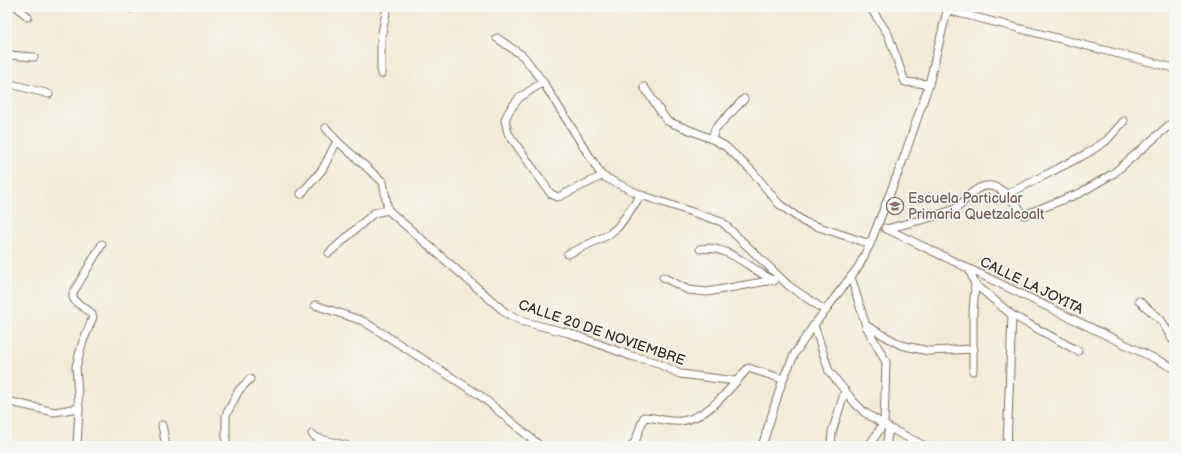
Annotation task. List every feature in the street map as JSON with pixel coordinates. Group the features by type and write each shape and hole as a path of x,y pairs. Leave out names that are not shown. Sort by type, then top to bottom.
{"street":[{"path":"17,7 28,17"},
{"path":"381,74 382,38 387,7"},
{"path":"870,7 888,34 905,82 929,84"},
{"path":"762,446 783,379 794,353 859,266 877,228 903,160 929,84 948,9 1174,68"},
{"path":"497,38 523,56 543,82 602,176 641,195 722,222 789,286 826,311"},
{"path":"7,55 34,58"},
{"path":"543,82 519,98 509,111 505,120 508,134 551,194 558,197 602,176"},
{"path":"7,83 49,94"},
{"path":"644,87 667,121 712,139 725,146 752,171 779,204 804,222 870,244"},
{"path":"712,139 715,129 744,99"},
{"path":"1008,194 1086,154 1106,141 1124,121"},
{"path":"887,229 957,208 974,192 983,186 993,187 1008,194 1024,215 1080,193 1114,173 1174,121"},
{"path":"326,128 337,141 384,182 388,210 374,213 329,253"},
{"path":"301,194 322,170 337,141"},
{"path":"568,254 608,235 618,227 641,195"},
{"name":"CALLE 20 DE NOVIEMBRE","path":"388,210 506,313 524,322 569,333 631,356 655,362 680,374 736,381"},
{"name":"CALLE LA JOYITA","path":"877,228 887,229 1174,368"},
{"path":"77,446 79,408 76,367 82,344 93,317 92,313 74,301 72,297 102,244"},
{"path":"700,249 709,247 728,253 773,280 789,286"},
{"path":"969,269 975,284 973,312 973,371"},
{"path":"663,277 688,290 707,292 773,280"},
{"path":"851,277 866,326 886,362 886,446"},
{"path":"975,284 1012,315 1078,351"},
{"path":"1139,301 1161,320 1174,342"},
{"path":"315,305 363,321 481,396 540,446"},
{"path":"1007,446 1012,315"},
{"path":"814,325 829,371 864,412 916,443 925,446"},
{"path":"866,326 901,345 928,351 974,349"},
{"path":"635,445 644,417 680,422 697,416 716,404 748,368 783,379"},
{"path":"226,446 226,415 239,390 250,379"},
{"path":"831,446 832,432 845,391"},
{"path":"7,401 54,412 79,408"},
{"path":"162,425 166,446"},
{"path":"869,446 887,425"},
{"path":"312,434 317,438 348,446"}],"path":[{"path":"125,7 134,15"}],"place":[{"name":"Escuela Particular Primaria Quetzalcoalt","path":"895,206"}]}
